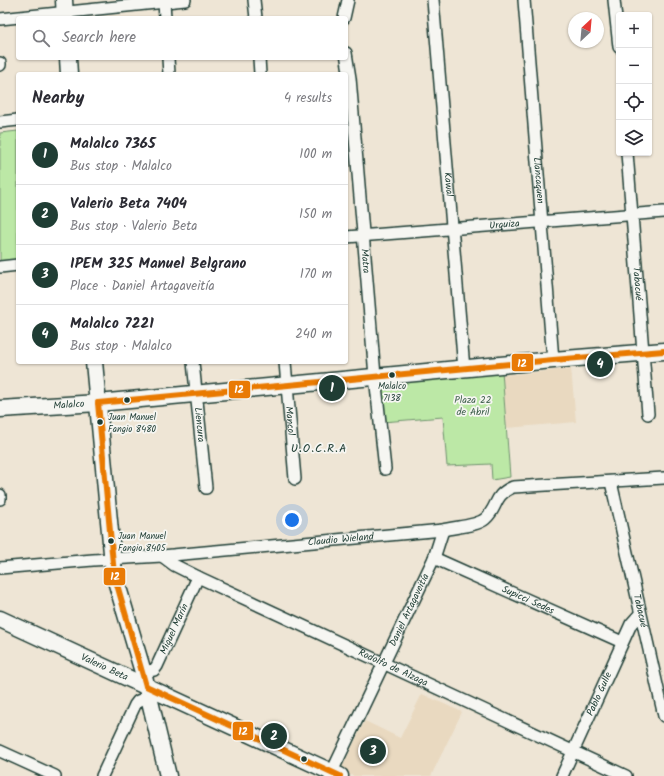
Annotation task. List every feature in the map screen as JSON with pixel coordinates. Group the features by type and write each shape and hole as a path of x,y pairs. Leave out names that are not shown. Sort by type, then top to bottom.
{"main road":[{"path":"68,60 69,72"},
{"name":"Malalco","path":"0,409 98,403 375,376 664,351"},
{"path":"94,364 112,559 117,586 146,685 168,776"},
{"name":"Valerio Beta","path":"0,619 146,685 334,775"}],"street":[{"path":"22,16 65,10 185,0"},
{"path":"254,0 256,16"},
{"path":"344,16 348,0"},
{"name":"Kawal","path":"433,0 464,369"},
{"name":"Llancaquen","path":"524,0 553,360"},
{"path":"614,0 616,19"},
{"path":"164,2 165,16"},
{"path":"0,19 16,17"},
{"path":"168,60 169,72"},
{"path":"259,60 260,72"},
{"name":"Matra","path":"347,60 350,78 375,376 385,469"},
{"path":"0,122 16,120"},
{"name":"Tabacué","path":"627,156 648,414"},
{"name":"Urquiza","path":"348,237 664,212"},
{"path":"0,267 16,265"},
{"name":"Liencura","path":"193,364 206,488"},
{"name":"Mancol","path":"285,364 295,479"},
{"name":"Claudio Wieland","path":"0,568 162,556 443,530 480,522 490,513 499,495 505,490 513,487 664,478"},
{"name":"Tabacué","path":"611,482 640,614 660,683 664,716"},
{"name":"Daniel Artagaveitía","path":"334,775 434,558 443,530"},
{"name":"Rodolfo de Alzaga","path":"162,556 174,565 198,577 626,776"},
{"name":"Supicci Sedes","path":"434,558 622,642"},
{"name":"Miguel Marín","path":"102,776 135,705 157,666 198,577"},
{"name":"Pablo Gulle","path":"562,776 622,642 631,624 640,614"},
{"path":"0,751 55,776"}],"shaded area":[{"path":"571,369 576,422 507,428 502,375"},
{"path":"422,694 462,712 431,776 353,776 341,770 365,721 400,738"}],"green space":[{"path":"16,131 16,261 0,262 0,133"},
{"name":"Plaza 22 de Abril","path":"502,371 510,477 492,480 491,464 447,466 443,417 383,422 380,382"}],"transit line":[{"name":"12","path":"98,403 664,351"},
{"name":"12","path":"98,403 114,574 146,686"},
{"name":"12","path":"146,686 340,776"}],"place":[{"name":"Malalco 7221","path":"600,364"},
{"name":"Malalco 7138","path":"392,375"},
{"name":"Malalco 7365","path":"332,388"},
{"name":"Juan Manuel Fangio 8480","path":"100,422"},
{"name":"Juan Manuel Fangio 8405","path":"111,541"},
{"name":"Valerio Beta 7404","path":"274,736"},
{"name":"IPEM 325 Manuel Belgrano","path":"373,751"}],"district":[{"name":"U.O.C.R.A","path":"319,448"}]}
